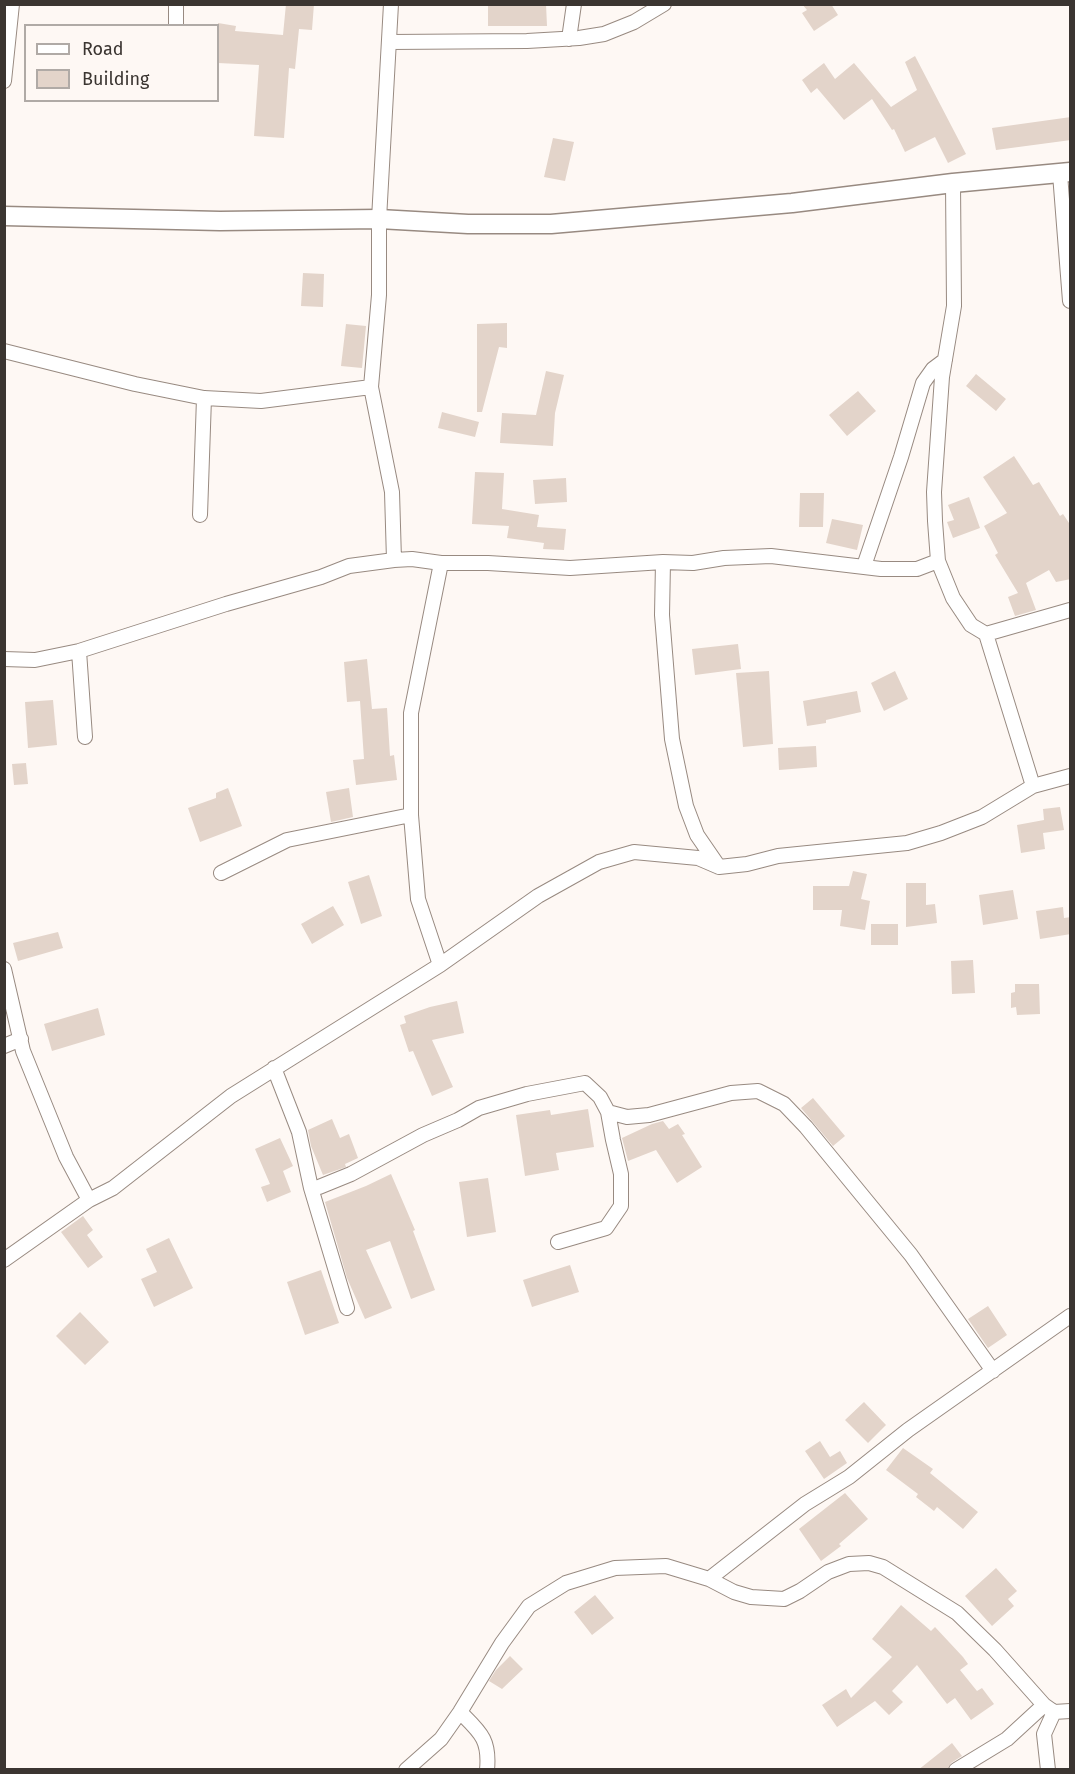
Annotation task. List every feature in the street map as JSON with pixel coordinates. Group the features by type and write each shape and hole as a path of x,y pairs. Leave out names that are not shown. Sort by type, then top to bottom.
{"main road":[{"path":"4,216 220,220 379,219 468,224 552,224 792,203 953,183 1065,173"}],"street":[{"path":"176,4 176,24"},
{"path":"392,4 383,120 379,295 371,387 392,492 394,560"},
{"path":"568,39 574,4"},
{"path":"390,42 568,39 604,34 634,22 664,4"},
{"path":"4,81 9,10"},
{"path":"1065,173 1071,301"},
{"path":"953,183 954,306 945,360 934,492 939,561 953,598 971,625 986,634 1033,786"},
{"path":"4,351 135,384 204,398 261,401 371,387"},
{"path":"864,566 923,383 933,369 945,360"},
{"path":"200,515 204,398"},
{"path":"4,659 35,660 79,651 226,604 321,577 349,566 412,558 441,563 488,563 570,568 663,562 693,563 724,558 771,556 881,569 917,569 939,561"},
{"path":"663,562 662,615 672,739 686,806 697,835 719,867"},
{"path":"440,964 418,899 411,815 411,713 441,563"},
{"path":"986,634 1071,610"},
{"path":"79,651 86,737"},
{"path":"4,1260 88,1200 112,1188 231,1096 440,964 538,896 599,862 634,852 698,858 719,867 747,864 777,856 907,843 982,817 1033,786 1071,776"},
{"path":"221,873 287,840 411,815"},
{"path":"4,969 23,1051 66,1158 88,1200"},
{"path":"4,1046 21,1039"},
{"path":"274,1068 299,1132 311,1188 347,1308"},
{"path":"311,1188 351,1174 479,1108 527,1094 585,1083 600,1097 608,1112 621,1174 621,1206 606,1228 558,1242"},
{"path":"608,1112 627,1117 649,1115 731,1093 758,1091 784,1104 806,1127 911,1255 993,1371"},
{"path":"709,1579 805,1504 849,1477 909,1430 1071,1316"},
{"path":"406,1770 441,1739 502,1643 529,1606 566,1583 615,1568 666,1566 709,1579 734,1592 751,1597 784,1599 828,1572 849,1564 869,1563 883,1567 957,1613 1049,1708 1071,1711"},
{"path":"957,1770 1007,1739 1049,1708"},
{"path":"1048,1770 1044,1734 1049,1708"},
{"path":"460,1712 482,1734 488,1755 487,1770"}],"building":[{"path":"286,4 314,4 312,30 299,29 295,69 289,68 284,138 254,136 259,65 219,63 218,23 236,26 235,31 283,35"},
{"path":"488,4 546,4 547,26 488,26"},
{"path":"802,4 831,4 838,15 814,31 802,13 807,10"},
{"path":"915,56 966,154 948,163 935,137 905,152 894,129 892,130 872,99 844,120 817,88 811,93 802,80 824,63 835,79 854,63 891,107 917,90 905,62"},
{"path":"1071,117 1071,140 996,150 992,128"},
{"path":"553,138 574,142 565,181 544,177"},
{"path":"303,273 324,274 323,307 301,306"},
{"path":"507,323 507,348 499,347 482,412 477,412 477,324"},
{"path":"346,324 366,326 362,368 341,366"},
{"path":"546,371 564,375 555,413 553,446 500,443 502,413 536,415"},
{"path":"976,374 1006,399 996,411 966,386"},
{"path":"858,391 876,411 847,436 829,415"},
{"path":"442,412 479,422 475,437 438,428"},
{"path":"1014,456 1033,485 1039,482 1060,516 1063,514 1071,526 1071,579 1056,582 1049,570 1026,583 1036,610 1015,616 1008,597 1018,593 995,555 998,553 984,526 1007,513 983,477"},
{"path":"475,472 504,473 502,509 539,515 537,527 566,529 564,550 543,549 544,543 507,538 509,526 472,524"},
{"path":"566,478 567,502 535,504 533,480"},
{"path":"800,493 824,493 823,527 799,527"},
{"path":"969,497 980,528 953,538 947,522 954,520 948,505"},
{"path":"832,519 863,525 857,550 826,543"},
{"path":"738,644 741,669 695,675 692,649"},
{"path":"367,659 372,709 387,708 390,756 394,755 397,780 356,785 353,760 364,759 360,701 347,702 344,662"},
{"path":"769,671 773,744 743,747 736,673"},
{"path":"895,671 908,699 884,711 871,683"},
{"path":"857,691 861,712 826,720 826,723 807,726 803,701"},
{"path":"53,700 57,745 28,748 25,702"},
{"path":"816,746 817,767 779,770 778,748"},
{"path":"26,763 28,784 14,785 12,764"},
{"path":"228,788 242,826 200,842 188,808 216,798 216,793"},
{"path":"349,788 353,817 331,822 326,792"},
{"path":"1060,807 1064,830 1043,833 1045,849 1021,853 1017,825 1044,820 1043,809"},
{"path":"853,871 867,874 861,899 870,901 865,930 840,926 842,910 813,910 813,886 849,886"},
{"path":"369,875 382,916 361,924 348,882"},
{"path":"906,883 926,883 926,905 935,904 937,923 906,927"},
{"path":"1013,890 1018,919 983,925 979,895"},
{"path":"333,906 344,925 312,944 301,924"},
{"path":"1063,907 1064,918 1071,917 1071,934 1040,939 1036,911"},
{"path":"871,924 898,924 898,945 871,945"},
{"path":"58,932 63,948 18,961 13,943"},
{"path":"973,960 975,993 952,994 951,961"},
{"path":"1015,984 1039,984 1040,1014 1017,1015 1016,1007 1011,1008 1011,993 1015,992"},
{"path":"457,1001 464,1033 432,1040 453,1087 432,1096 413,1051 409,1052 400,1025 406,1023 404,1016"},
{"path":"98,1008 105,1035 52,1051 44,1024"},
{"path":"813,1098 845,1136 833,1146 801,1108"},
{"path":"588,1109 594,1147 556,1153 559,1170 525,1176 516,1115 550,1110 551,1115"},
{"path":"332,1119 340,1138 349,1134 358,1158 345,1164 346,1167 323,1175 311,1146 308,1130"},
{"path":"663,1121 669,1129 678,1124 685,1134 682,1135 702,1167 677,1183 656,1150 628,1161 622,1138"},
{"path":"280,1138 293,1166 283,1171 291,1192 267,1202 261,1187 270,1184 255,1149"},
{"path":"391,1174 415,1230 413,1231 435,1290 411,1299 390,1241 366,1250 392,1308 365,1319 347,1278 325,1202"},
{"path":"488,1178 496,1232 467,1237 459,1182"},
{"path":"83,1216 93,1230 87,1235 103,1257 88,1268 61,1232"},
{"path":"169,1238 193,1288 154,1307 141,1279 157,1272 146,1249"},
{"path":"570,1265 579,1292 532,1307 523,1280"},
{"path":"321,1270 339,1323 305,1335 287,1282"},
{"path":"988,1306 1007,1335 988,1348 968,1319"},
{"path":"80,1312 109,1342 85,1365 56,1336"},
{"path":"864,1402 886,1425 868,1443 845,1420"},
{"path":"820,1441 830,1457 840,1451 847,1463 824,1479 805,1451"},
{"path":"903,1448 933,1469 930,1473 978,1512 963,1529 937,1507 934,1511 916,1497 918,1494 886,1470"},
{"path":"845,1493 868,1519 839,1544 841,1546 821,1561 799,1529"},
{"path":"996,1568 1017,1591 1008,1599 1014,1606 992,1626 965,1596"},
{"path":"595,1595 614,1618 592,1635 574,1612"},
{"path":"901,1605 931,1631 935,1627 968,1664 960,1670 977,1691 982,1688 994,1704 971,1720 955,1698 947,1704 917,1665 892,1691 903,1702 889,1715 875,1701 837,1727 822,1705 846,1689 851,1698 892,1657 872,1639"},
{"path":"510,1656 523,1669 502,1689 489,1681"},
{"path":"952,1743 962,1756 951,1763 947,1770 918,1770"}]}
